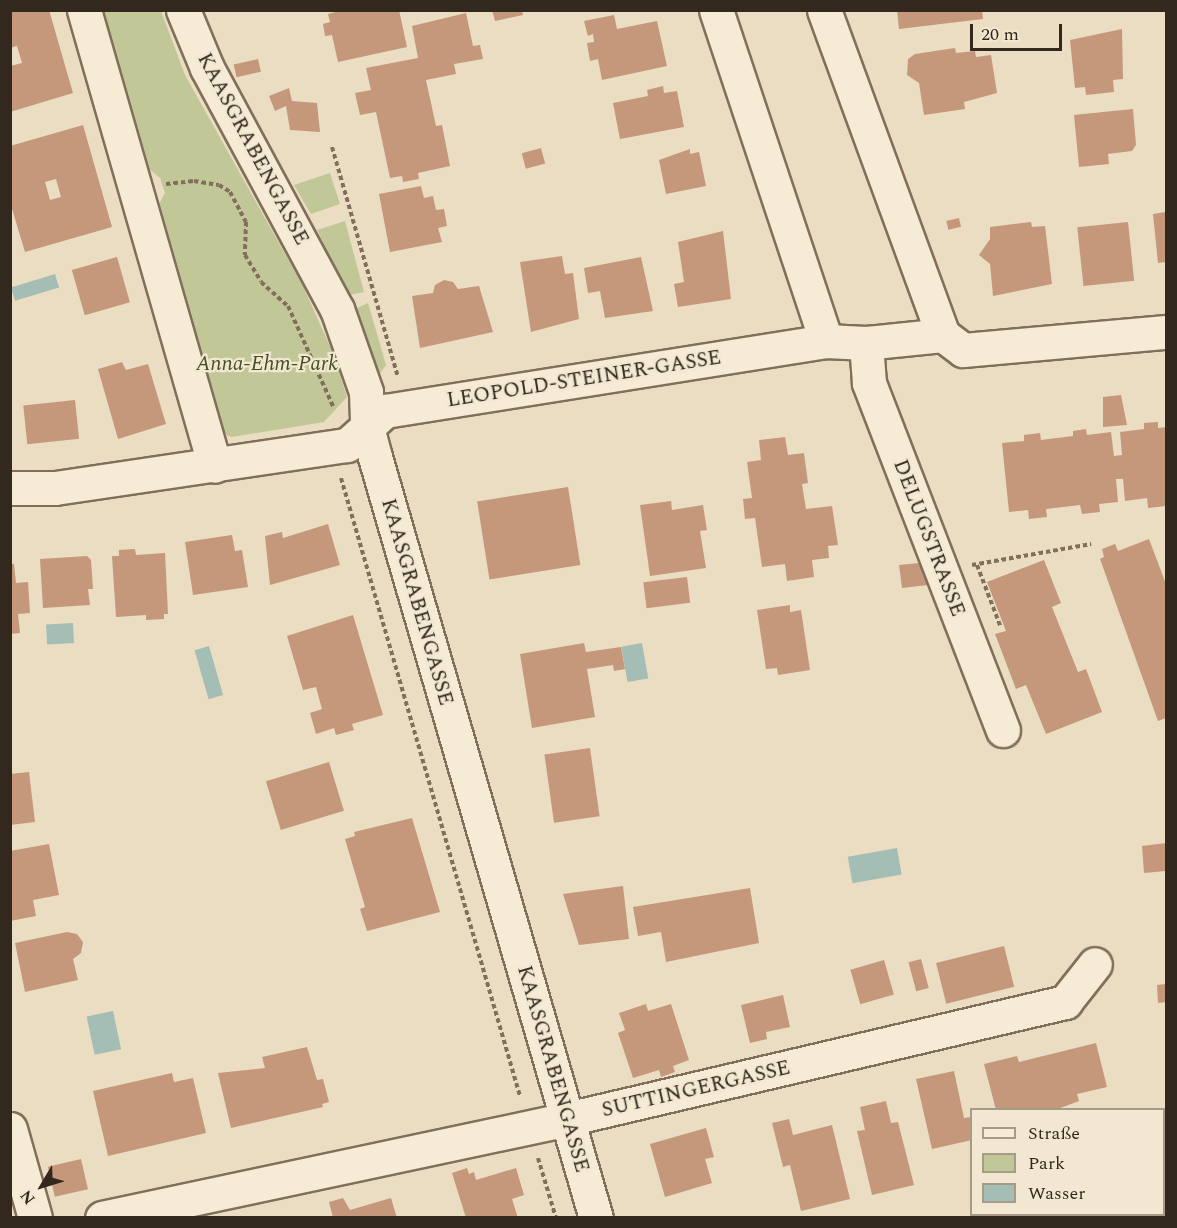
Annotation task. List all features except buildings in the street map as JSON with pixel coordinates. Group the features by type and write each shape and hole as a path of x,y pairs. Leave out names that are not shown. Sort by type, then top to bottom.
{"street":[{"path":"84,10 215,466"},
{"name":"KAASGRABENGASSE","path":"183,10 207,68 337,309 366,392 367,427 596,1218"},
{"path":"716,10 714,14 826,341"},
{"path":"824,10 943,334 963,350 1167,332"},
{"name":"LEOPOLD-STEINER-GASSE","path":"10,488 55,488 332,448 346,445 385,411 826,341 867,343 943,334"},
{"name":"DELUGSTRASSE","path":"867,343 869,383 1003,730"},
{"name":"SUTTINGERGASSE","path":"102,1218 567,1119 1065,1002 1095,964"},
{"path":"10,1130 35,1218"}],"path":[{"path":"332,147 406,408"},
{"path":"136,189 194,181 219,185 230,192 246,222 245,255 261,282 288,306 334,411 367,427"},
{"path":"332,448 556,1218"},
{"path":"1001,628 975,565 1091,544"}],"shaded area":[{"path":"1166,1203 1166,1217 1062,1217 1165,1216"}],"green space":[{"name":"Anna-Ehm-Park","path":"98,11 161,11 185,75 303,286 333,353 347,397 324,422 232,437 220,433 155,211 165,193 160,178 143,164"},
{"path":"330,173 340,204 311,214 294,185"},
{"path":"345,221 364,292 349,295 317,230"},
{"path":"368,303 386,365 376,379 353,310"}],"water":[{"path":"55,274 59,287 15,301 11,287"},
{"path":"73,623 74,643 47,644 46,624"},
{"path":"642,643 648,678 628,682 621,647"},
{"path":"209,646 223,695 209,699 195,650"},
{"path":"897,848 902,875 852,883 848,857"},
{"path":"113,1011 121,1049 95,1055 87,1017"}]}
